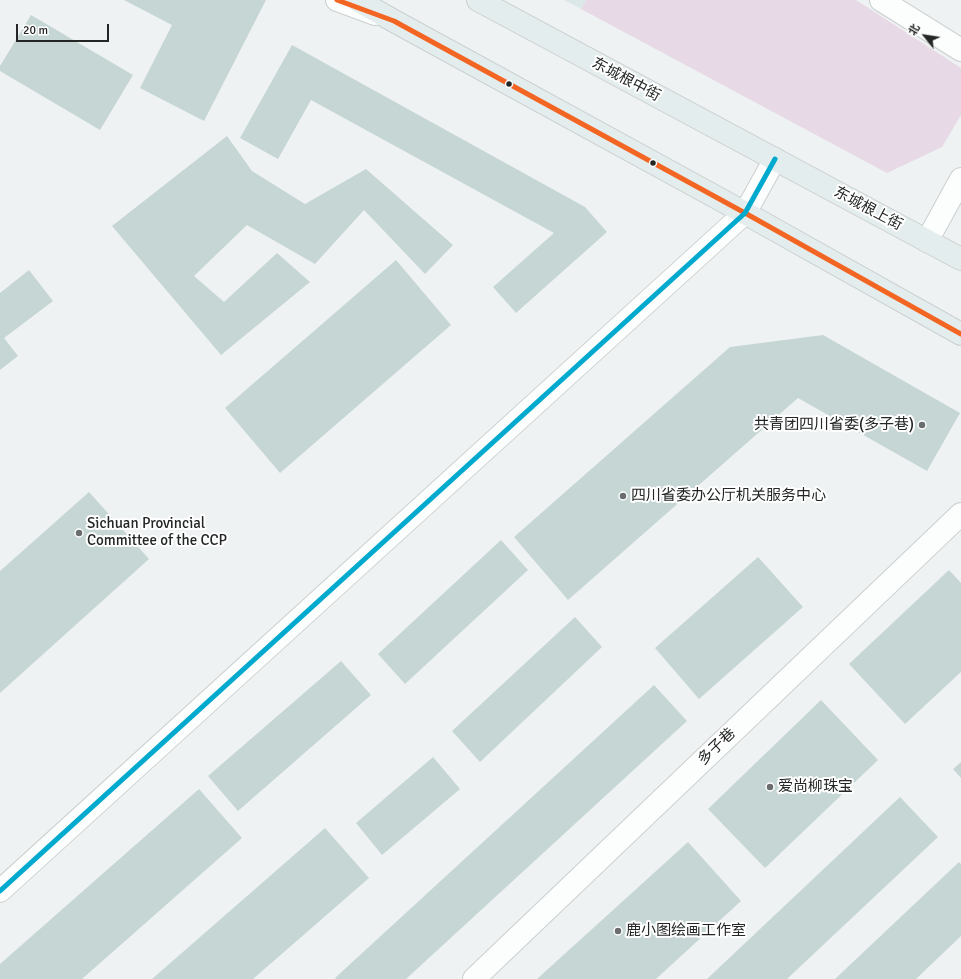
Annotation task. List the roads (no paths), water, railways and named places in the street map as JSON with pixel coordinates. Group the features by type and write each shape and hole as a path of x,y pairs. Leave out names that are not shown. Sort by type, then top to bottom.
{"main road":[{"path":"358,0 394,22 745,213 961,334"},
{"name":"东城根中街","path":"478,0 775,159"},
{"name":"东城根上街","path":"775,159 961,259"}],"street":[{"path":"337,0 394,22"},
{"path":"881,0 961,50"},
{"path":"0,891 745,213 775,159"},
{"path":"927,240 961,179"},
{"name":"多子巷","path":"474,979 961,514"}],"place":[{"name":"共青团四川省委(多子巷)","path":"922,425"},
{"name":"四川省委办公厅机关服务中心","path":"623,496"},
{"name":"Sichuan Provincial Committee of the CCP","path":"79,533"},
{"name":"爱尚柳珠宝","path":"770,787"},
{"name":"鹿小图绘画工作室","path":"618,931"}]}
